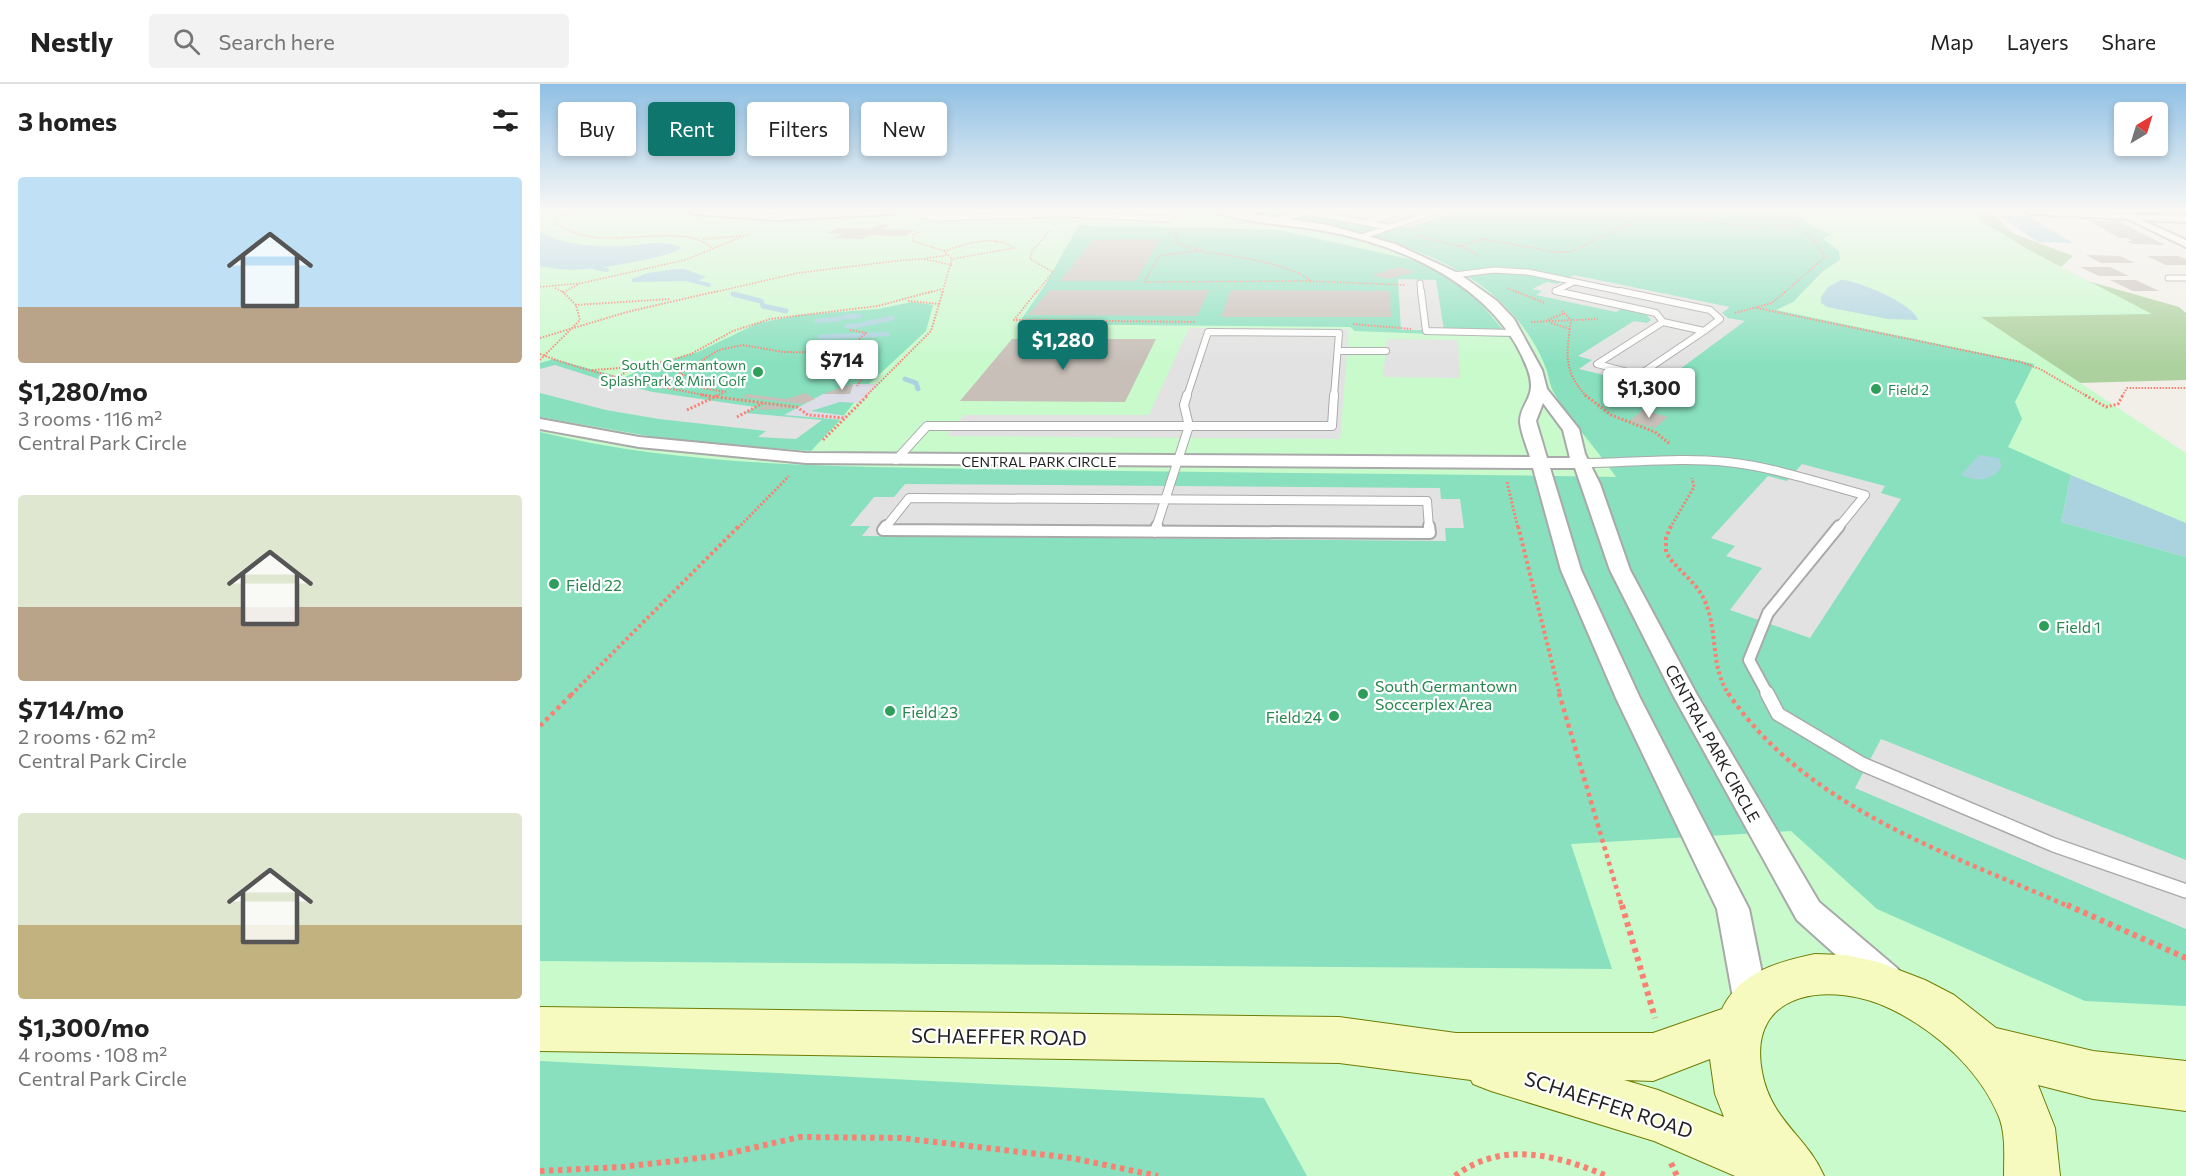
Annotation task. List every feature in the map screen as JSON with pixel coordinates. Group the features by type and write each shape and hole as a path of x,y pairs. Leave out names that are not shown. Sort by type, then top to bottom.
{"street":[{"name":"CENTRAL PARK CIRCLE","path":"1429,262 1454,275 1493,304 1516,333 1535,370 1540,390 1571,429 1581,464 1620,570 1685,695 1808,911 1896,988"},
{"path":"1540,390 1528,421 1533,447 1541,463 1571,570 1628,698 1733,909 1744,1014 1733,1060 1740,1093 1762,1136 1795,1174"},
{"name":"CENTRAL PARK CIRCLE","path":"540,424 620,440 686,449 806,458 1581,464"},
{"name":"SCHAEFFER ROAD","path":"540,1029 1339,1040 1456,1056 1653,1057 1744,1014 1775,983 1812,973 1854,975 1896,988 1947,1017 1982,1048 2008,1081 2028,1124 2032,1176"},
{"path":"1982,1048 2093,1075 2186,1086"},
{"name":"SCHAEFFER ROAD","path":"1456,1056 1658,1116 1795,1174"},
{"path":"2032,1176 2043,1176"}],"lane":[{"path":"1454,275 1507,270 1710,310 1720,320 1639,375 1597,364 1663,322"},
{"path":"2168,278 2186,279"},
{"path":"1574,282 1555,291 1656,313 1663,322 1704,331"},
{"path":"1421,285 1426,332 1423,339"},
{"path":"896,460 927,426 1189,428 1332,426 1339,333 1208,332 1184,405 1189,428 1180,462 1155,532"},
{"path":"1426,332 1516,333"},
{"path":"1338,351 1386,351"},
{"path":"1581,464 1635,461 1729,462 1783,473 1865,495 1768,613 1749,660 1778,714 1862,764 2054,845 2186,891"},
{"path":"909,498 1167,499 1427,501 1430,533 883,530 909,498"}],"path":[{"path":"540,287 582,283 676,262"},
{"path":"540,338 599,320 687,298 834,268 894,262"},
{"path":"937,262 951,265"},
{"path":"1035,262 1053,272 1014,320 1203,322"},
{"path":"1156,262 1144,282 1158,284 1367,282 1421,285"},
{"path":"1254,262 1304,274 1312,283"},
{"path":"551,287 566,291 582,283"},
{"path":"592,370 635,367 691,354 733,330 759,322 905,301 942,289"},
{"path":"540,360 580,320 581,314 566,291"},
{"path":"575,305 624,304 687,298"},
{"path":"905,301 940,304"},
{"path":"1757,308 2021,362 2040,369 2106,407 2118,404 2127,388 2186,388"},
{"path":"1565,313 1546,321 1570,329"},
{"path":"1345,324 1380,325 1426,332"},
{"path":"850,330 866,333 858,340 869,348 867,359 861,364 868,370 857,386"},
{"path":"687,410 724,392 702,388 699,378 678,374 719,350 753,345 783,352 848,353 855,358 855,362 850,364"},
{"path":"540,354 617,378 713,397 797,407 808,415 846,418"},
{"path":"702,362 723,365"},
{"path":"617,378 635,367"},
{"path":"661,376 669,379 685,375"},
{"path":"737,417 764,403"},
{"path":"1515,463 1505,476 1556,678 1659,1031 1653,1057"},
{"path":"540,1171 622,1167 717,1156 800,1137 901,1138 1072,1158 1158,1176"},
{"path":"1455,1176 1481,1159 1526,1153 1574,1161 1607,1176"}],"green space":[{"path":"540,262 2052,262 2152,314 1981,317 2186,453 2186,1176 540,1176"},
{"path":"1058,262 1422,262 1469,290 1509,337 1355,331 1350,327 1018,324"},
{"name":"South Germantown Soccerplex Area","path":"1441,262 1837,262 1823,271 1793,302 1776,310 2034,364 2015,402 2022,419 2008,447 2071,475 2061,522 2186,557 2186,1006 2085,1001 1877,909 1791,831 1571,844 1612,969 540,961 540,432 594,444 649,452 815,465 1616,477 1568,415 1554,393 1542,358 1524,328 1495,296 1464,274"},
{"path":"1896,262 2067,262 2056,272 2179,307 2186,313 2186,380 2078,383"},
{"name":"South Germantown SplashPark & Mini Golf","path":"912,302 933,305 926,331 869,384 811,451 671,440 540,417 540,363 554,359 623,378 646,367 698,352 758,323 800,315 878,309"},
{"path":"540,1061 1264,1098 1307,1176 540,1176"}],"shaded area":[{"path":"1574,275 1730,307 1722,313 1728,318 1745,321 1661,383 1644,379 1638,383 1579,369 1592,360 1578,356 1634,321 1647,323 1651,320 1646,314 1621,309 1616,312 1536,295 1542,291 1532,289 1547,282 1557,284"},
{"path":"1398,279 1436,280 1444,330 1401,330"},
{"path":"1189,328 1349,329 1340,439 946,436 964,415 1149,415"},
{"path":"1387,339 1458,340 1460,378 1383,377"},
{"path":"555,365 602,380 653,392 755,407 745,413 822,420 796,439 758,437 766,431 659,419 606,410 540,393 540,369"},
{"path":"853,384 878,384 860,403 840,402 811,411 848,416 843,420 784,415 823,394 850,394"},
{"path":"1802,464 1885,486 1881,493 1901,499 1810,638 1730,610 1762,568 1726,556 1735,546 1711,538 1768,476 1787,481"},
{"path":"905,484 1440,488 1441,499 1460,499 1464,528 1445,528 1446,541 862,536 870,526 850,526 874,497 894,497"},
{"path":"1881,739 2186,860 2186,929 1855,788"}],"water":[{"path":"540,262 631,262 580,270 540,266"},
{"path":"685,269 706,277 696,281 632,282 632,279 648,273"},
{"path":"1841,280 1859,284 1896,300 1907,307 1918,320 1888,319 1827,307 1821,303 1821,297 1828,287"},
{"path":"1979,455 1999,458 2002,467 1992,476 1978,480 1961,475"},
{"path":"2071,475 2186,523 2186,557 2061,522"}],"building":[{"path":"1075,262 1147,262 1136,281 1060,281"},
{"path":"2099,262 2135,263 2101,263"},
{"path":"2160,262 2186,262 2186,265 2166,265"},
{"path":"1399,267 1416,272 1386,279 1372,275"},
{"path":"2080,267 2110,267 2129,276 2099,276"},
{"path":"2110,280 2136,280 2159,291 2133,291"},
{"path":"1050,290 1209,290 1197,316 1028,315"},
{"path":"1231,290 1390,291 1391,317 1221,317"},
{"path":"1012,339 1156,339 1125,402 960,401"},
{"path":"853,384 850,394 825,394 825,393"},
{"path":"805,393 815,399 802,404 742,397 747,394 787,399"},
{"path":"766,405 795,408 756,410"},
{"path":"1643,410 1668,417 1655,428 1629,421"}],"waterway":[{"path":"595,268 607,270"},
{"path":"686,279 709,285"},
{"path":"733,294 761,301 763,306 786,311"},
{"path":"844,317 859,316"},
{"path":"860,325 892,318"},
{"path":"817,321 839,319"},
{"path":"847,326 856,326"},
{"path":"880,334 887,334"},
{"path":"820,337 875,335"},
{"path":"905,379 916,383 918,389"}],"place":[{"name":"South Germantown SplashPark & Mini Golf","path":"758,372"},
{"name":"Field 2","path":"1876,389"},
{"name":"Field 22","path":"554,584"},
{"name":"Field 1","path":"2044,626"},
{"name":"South Germantown Soccerplex Area","path":"1363,694"},
{"name":"Field 23","path":"890,711"},
{"name":"Field 24","path":"1334,716"}]}
